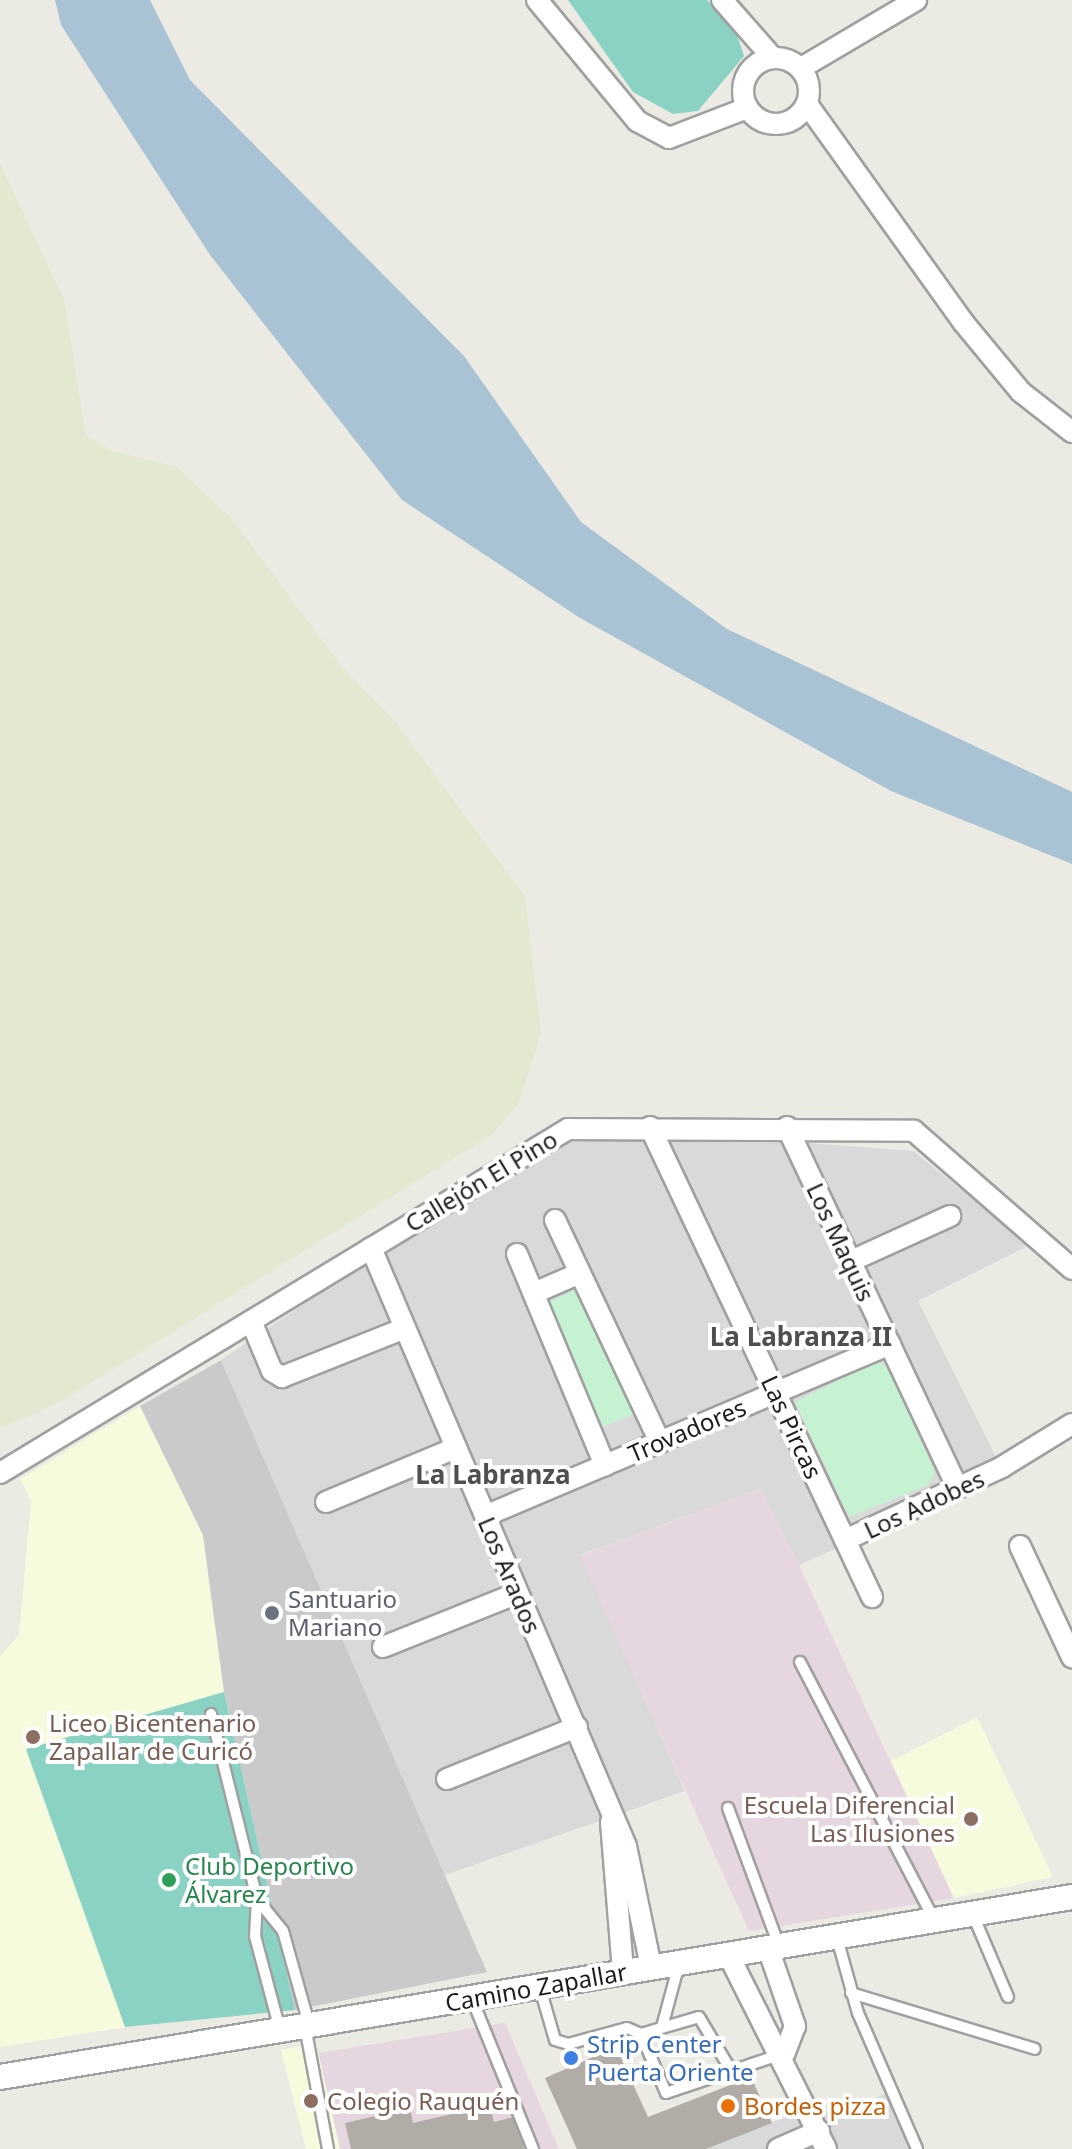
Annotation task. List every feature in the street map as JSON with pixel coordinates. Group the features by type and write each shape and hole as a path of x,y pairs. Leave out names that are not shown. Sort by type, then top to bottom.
{"street":[{"path":"537,0 637,121 669,138 747,108"},
{"path":"722,0 772,57 801,68"},
{"path":"801,68 916,0"},
{"path":"747,108 744,80 772,57"},
{"path":"801,68 807,104 963,322 1021,392 1072,432"},
{"path":"747,108 773,124 793,119 807,104"},
{"name":"Las Pircas","path":"650,1127 872,1597"},
{"name":"Callejón El Pino","path":"0,1473 371,1248 547,1136 579,1128 787,1127 914,1131 1072,1269"},
{"name":"Los Maquis","path":"787,1127 958,1488"},
{"path":"851,1261 950,1216"},
{"path":"555,1220 660,1442"},
{"name":"Los Arados","path":"371,1248 577,1727 632,1866 651,1967"},
{"path":"517,1254 605,1465"},
{"path":"534,1293 580,1273"},
{"path":"251,1321 272,1371 282,1377 405,1328"},
{"name":"Trovadores","path":"485,1516 890,1344"},
{"name":"Los Adobes","path":"845,1540 1002,1467 1072,1424"},
{"path":"326,1502 456,1448"},
{"path":"1020,1546 1072,1657"},
{"path":"383,1647 518,1593"},
{"path":"447,1779 577,1727"},
{"name":"Los Arados","path":"611,1814 623,1972"},
{"name":"Camino Zapallar","path":"0,2077 1072,1897"},
{"path":"774,1947 795,2026 784,2054"},
{"path":"728,1954 766,2034 784,2054 822,2140 778,2149"}],"lane":[{"path":"800,1662 934,1920"},
{"path":"211,1714 257,1899 255,1936 280,2030"},
{"path":"728,1808 774,1947"},
{"path":"257,1899 283,1931 307,2026 328,2149"},
{"path":"972,1914 1008,1997"},
{"path":"837,1936 851,1993 917,2149"},
{"path":"662,2027 679,1963"},
{"path":"539,1987 555,2040 568,2044 610,2027 641,2034 705,2020 729,2067"},
{"path":"851,1993 1035,2049"},
{"path":"471,1998 533,2149"},
{"path":"641,2034 666,2093 729,2067 784,2054"}],"shaded area":[{"path":"55,0 150,0 190,80 464,356 581,522 727,629 1072,792 1072,864 891,791 580,618 402,500 210,255 61,25"},
{"path":"568,0 707,0 735,29 744,56 698,111 673,114 633,92"},
{"path":"0,163 64,299 86,436 113,451 177,467 231,518 343,668 395,721 525,896 541,1033 519,1103 493,1134 60,1402 0,1429"},
{"path":"568,1125 913,1151 1030,1245 918,1301 1004,1473 799,1565 760,1489 581,1555 685,1791 445,1875 221,1360"},
{"path":"577,1288 636,1413 599,1428 550,1302"},
{"name":"Santuario Mariano","path":"221,1360 487,1972 295,2010 224,1692 203,1535 140,1406"},
{"path":"876,1361 889,1368 935,1473 928,1485 849,1517 795,1402"},
{"name":"Liceo Bicentenario Zapallar de Curicó","path":"140,1406 203,1535 224,1692 26,1750 125,2027 0,2047 0,1656 19,1635 31,1501 20,1479"},
{"path":"760,1489 799,1565 954,1898 749,1931 580,1556"},
{"name":"Club Deportivo Álvarez","path":"224,1692 295,2010 125,2027 26,1749"},
{"name":"Escuela Diferencial Las Ilusiones","path":"977,1717 1053,1877 954,1898 891,1761"},
{"path":"505,2023 559,2149 340,2149 318,2053"},
{"name":"Colegio Rauquén","path":"316,2043 340,2149 306,2149 281,2050"},
{"path":"887,2093 912,2149 706,2149 823,2102 829,2116"}],"building":[{"path":"616,2047 648,2117 751,2077 772,2123 706,2149 577,2149 545,2078"},
{"path":"490,2105 494,2122 517,2116 524,2149 351,2149 345,2123 410,2108 413,2123"}],"place":[{"name":"Santuario Mariano","path":"272,1613"},
{"name":"Liceo Bicentenario Zapallar de Curicó","path":"33,1737"},
{"name":"Escuela Diferencial Las Ilusiones","path":"971,1819"},
{"name":"Club Deportivo Álvarez","path":"169,1880"},
{"name":"Strip Center Puerta Oriente","path":"571,2058"},
{"name":"Colegio Rauquén","path":"311,2101"},
{"name":"Bordes pizza","path":"728,2106"}],"district":[{"name":"La Labranza II","path":"801,1337"},
{"name":"La Labranza","path":"493,1475"}]}
